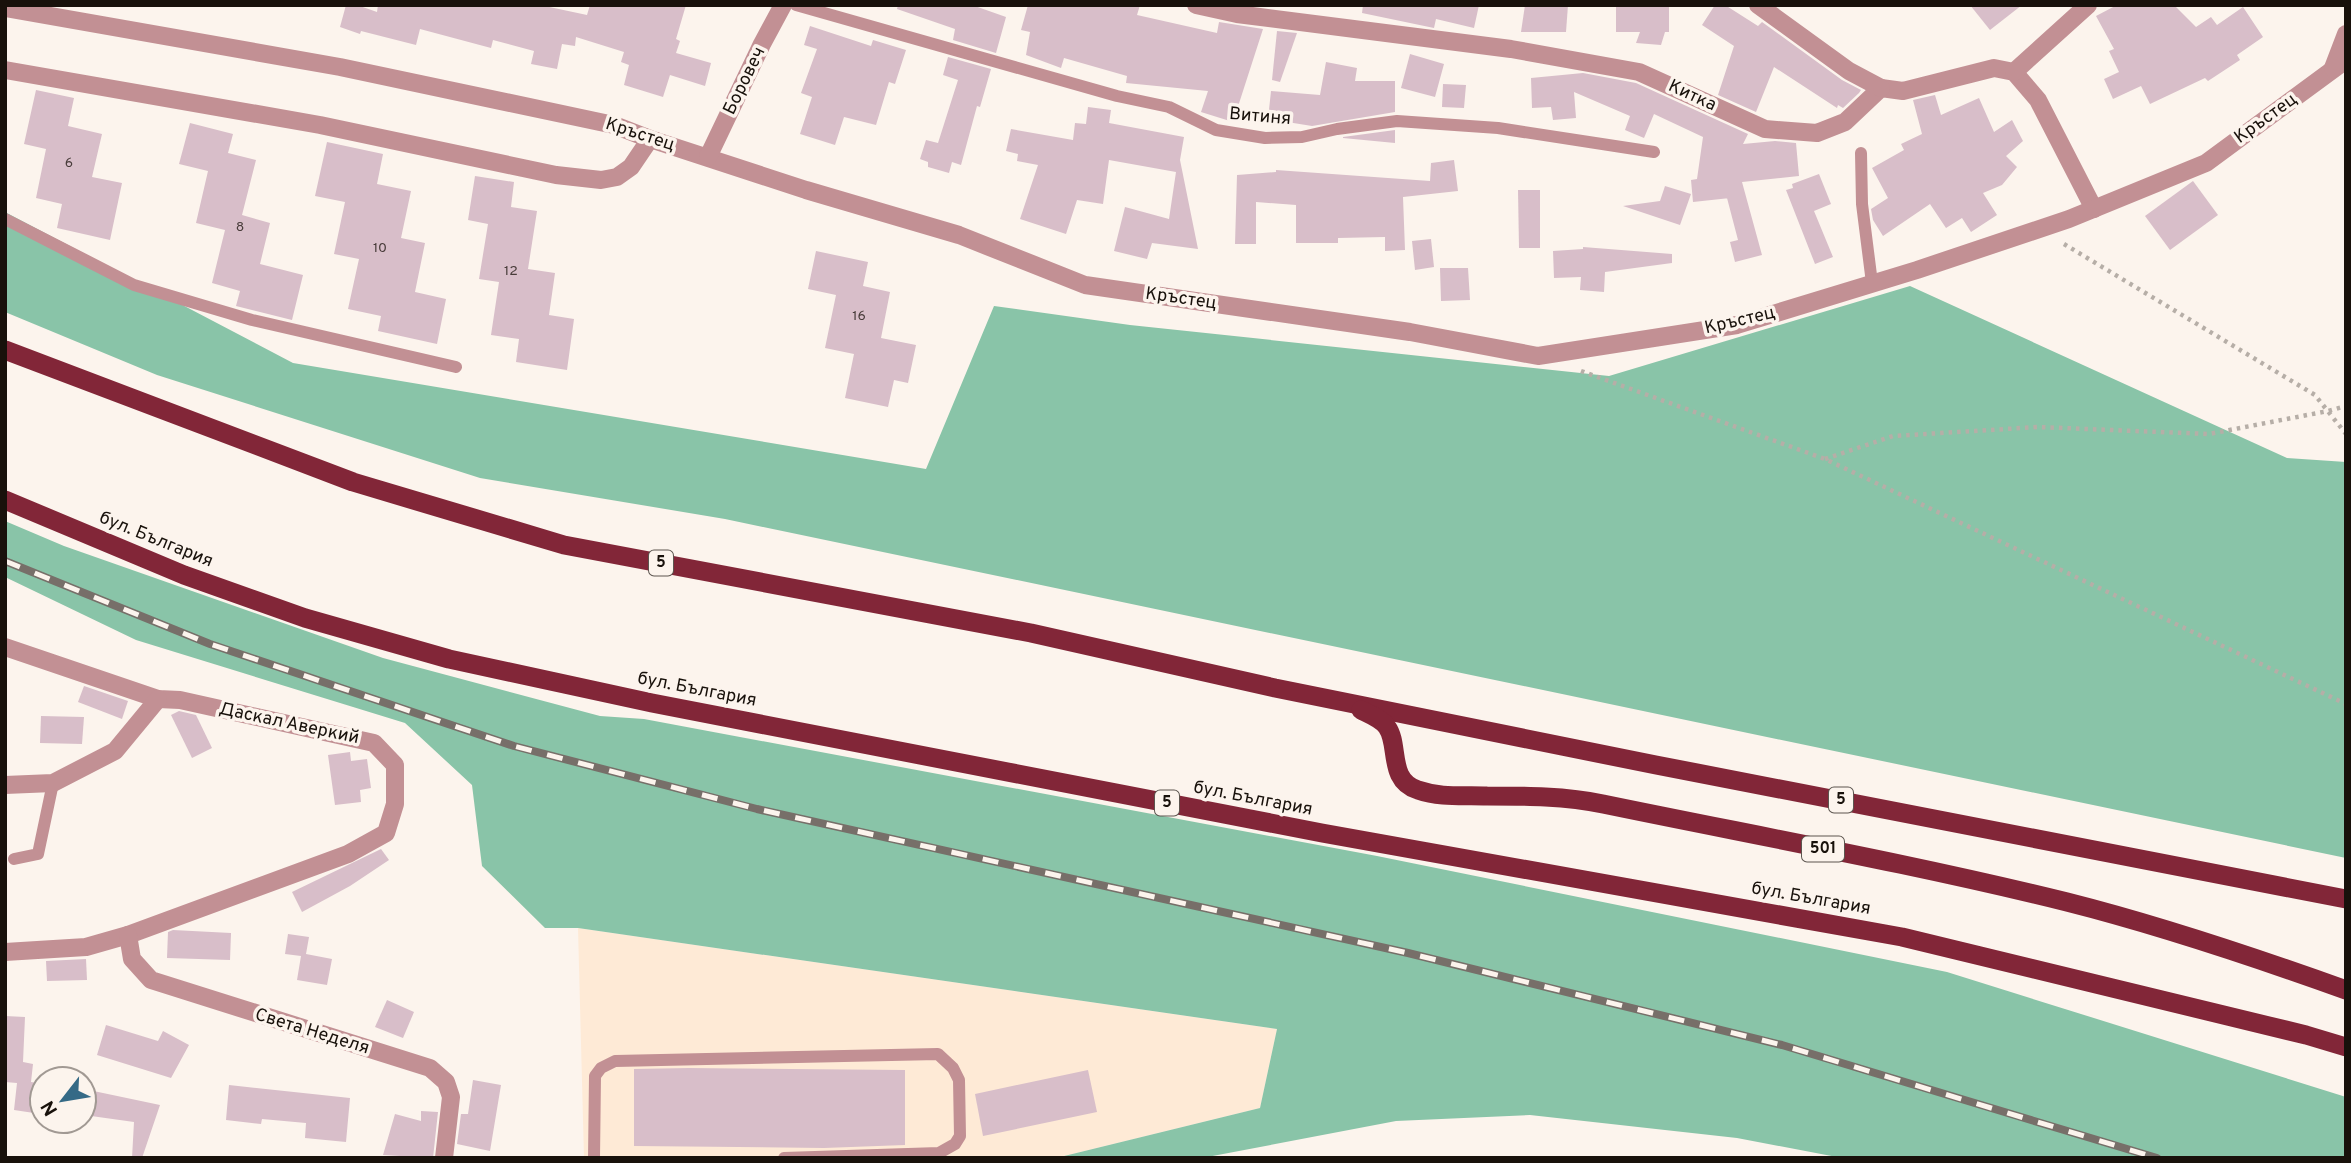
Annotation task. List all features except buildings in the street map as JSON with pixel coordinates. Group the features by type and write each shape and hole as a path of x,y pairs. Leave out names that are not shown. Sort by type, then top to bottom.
{"highway":[{"name":"5","path":"5,351 353,482 564,545 1031,633 1337,700 1656,765 2346,899"},
{"name":"бул. България","path":"5,500 184,575 304,618 449,659 652,703 1322,833 1902,937 2346,1047"},
{"name":"501","path":"1337,700 1384,723 1389,729 1398,769 1405,782 1416,789 1450,797 1517,797 1597,803 1920,868 2069,903 2220,945 2346,990"}],"street":[{"name":"Боровеч","path":"708,157 783,5"},
{"name":"Китка","path":"1196,5 1237,15 1511,50 1639,72 1765,128 1817,133 1845,122 1881,88"},
{"path":"1758,5 1849,71 1881,88 1903,91 1994,68 2014,72 2038,100 2094,209"},
{"path":"2014,72 2088,5"},
{"name":"Кръстец","path":"5,8 340,67 614,125 806,190 959,235 1085,285 1410,332 1538,356 1737,325 2039,229 2206,163 2339,66"},
{"path":"2339,66 2346,34"},
{"path":"5,70 320,125 556,174 601,180 617,177 632,167 650,139"},
{"name":"Даскал Аверкий","path":"5,647 158,699 180,700 374,743 395,765 395,804 386,833 348,854 128,935 86,947 5,952"},
{"path":"5,785 53,783 115,751 158,699"},
{"name":"Света Неделя","path":"128,935 132,958 151,981 430,1068 446,1082 451,1097 444,1158"}],"lane":[{"name":"Витиня","path":"796,5 1117,96 1169,107 1216,130 1265,138 1302,137 1397,121 1498,128 1654,152"},
{"path":"1861,153 1862,204 1872,284"},
{"path":"5,219 134,285 252,320 456,367"},
{"path":"14,859 38,854 53,783"},
{"path":"594,1158 595,1076 601,1068 615,1061 938,1054 953,1068 959,1080 960,1136 955,1144 939,1153 784,1158"}],"path":[{"path":"2039,229 2315,395 2346,433"},
{"path":"1577,370 1825,460 2346,704"},
{"path":"1825,460 1893,436 2038,427 2209,434 2346,406"}],"shaded area":[{"path":"578,928 1277,1029 1260,1108 1056,1158 584,1158"}],"green space":[{"path":"5,212 293,363 926,469 994,306 1130,325 1609,376 1910,286 2287,458 2346,462 2346,858 725,519 480,478 157,375 5,312"},
{"path":"5,521 64,546 383,658 600,716 644,719 1377,856 1947,972 2346,1097 2346,1158 1842,1158 1737,1138 1530,1115 1396,1121 1202,1158 1056,1158 1260,1108 1277,1029 578,928 545,928 482,866 472,785 405,723 136,640 5,577"}],"railway":[{"path":"5,561 210,644 514,746 757,809 1408,953 1782,1045 2157,1158"}]}
